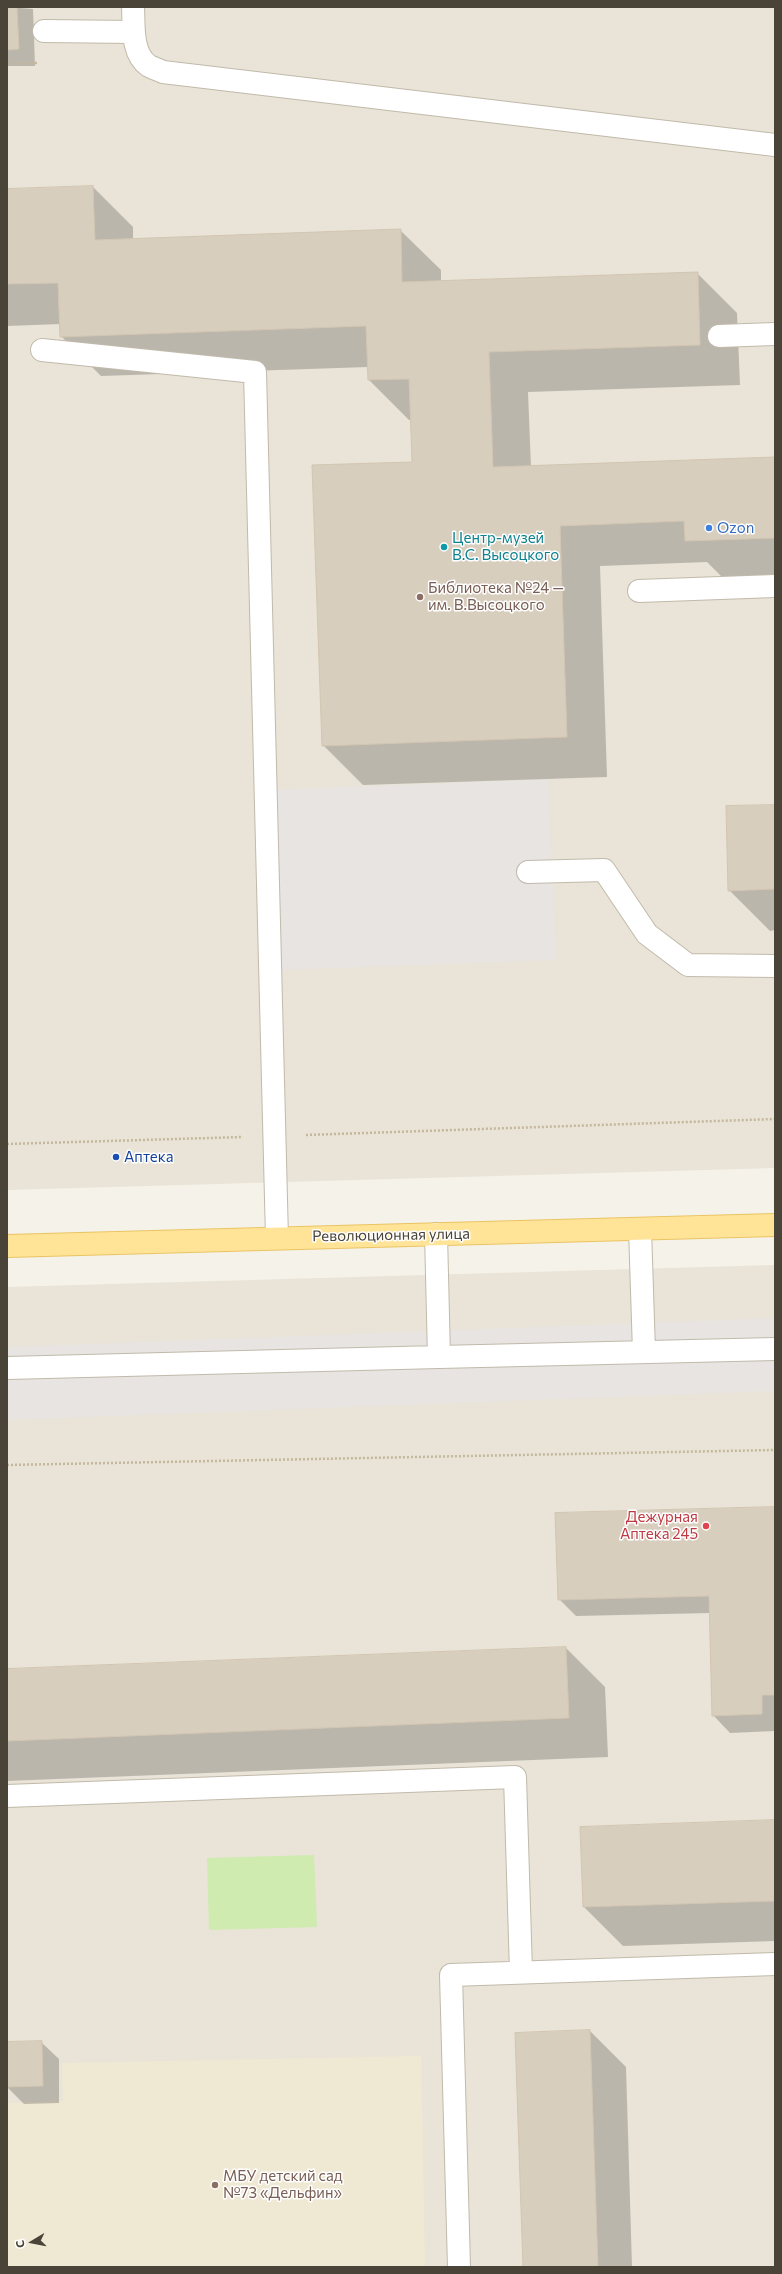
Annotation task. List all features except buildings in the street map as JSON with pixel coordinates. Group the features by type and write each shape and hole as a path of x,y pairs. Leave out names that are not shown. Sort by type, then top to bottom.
{"main road":[{"name":"Революционная улица","path":"7,1246 775,1225"}],"lane":[{"path":"133,7 134,32 138,53 148,66 164,72 775,145"},
{"path":"44,31 134,32"},
{"path":"718,336 775,334"},
{"path":"42,350 255,372 277,1238"},
{"path":"639,591 775,586"},
{"path":"528,872 604,870 647,934 688,965 775,966"},
{"path":"640,1229 644,1352"},
{"path":"436,1234 439,1357"},
{"path":"7,1368 775,1349"},
{"path":"7,1796 515,1777 521,1972"},
{"path":"459,2267 451,1974 775,1964"}],"path":[{"path":"7,1144 775,1119"},
{"path":"7,1465 775,1450"}],"shaded area":[{"path":"7,7 775,7 775,1168 7,1190"},
{"path":"548,779 556,960 279,970 271,790"},
{"path":"775,1265 775,2267 7,2267 7,1287"},
{"path":"775,1318 775,1391 7,1420 7,1347"},
{"name":"МБУ детский сад №73 «Дельфин»","path":"421,2056 425,2267 7,2267 7,2103 63,2101 62,2063"}],"green space":[{"path":"314,1855 317,1927 209,1930 207,1858"}],"place":[{"name":"Ozon","path":"709,528"},
{"name":"Центр-музей В.С. Высоцкого","path":"444,547"},
{"name":"Библиотека №24 — им. В.Высоцкого","path":"420,597"},
{"name":"Аптека","path":"116,1157"},
{"name":"Дежурная Аптека 245","path":"706,1526"},
{"name":"МБУ детский сад №73 «Дельфин»","path":"215,2185"}]}
